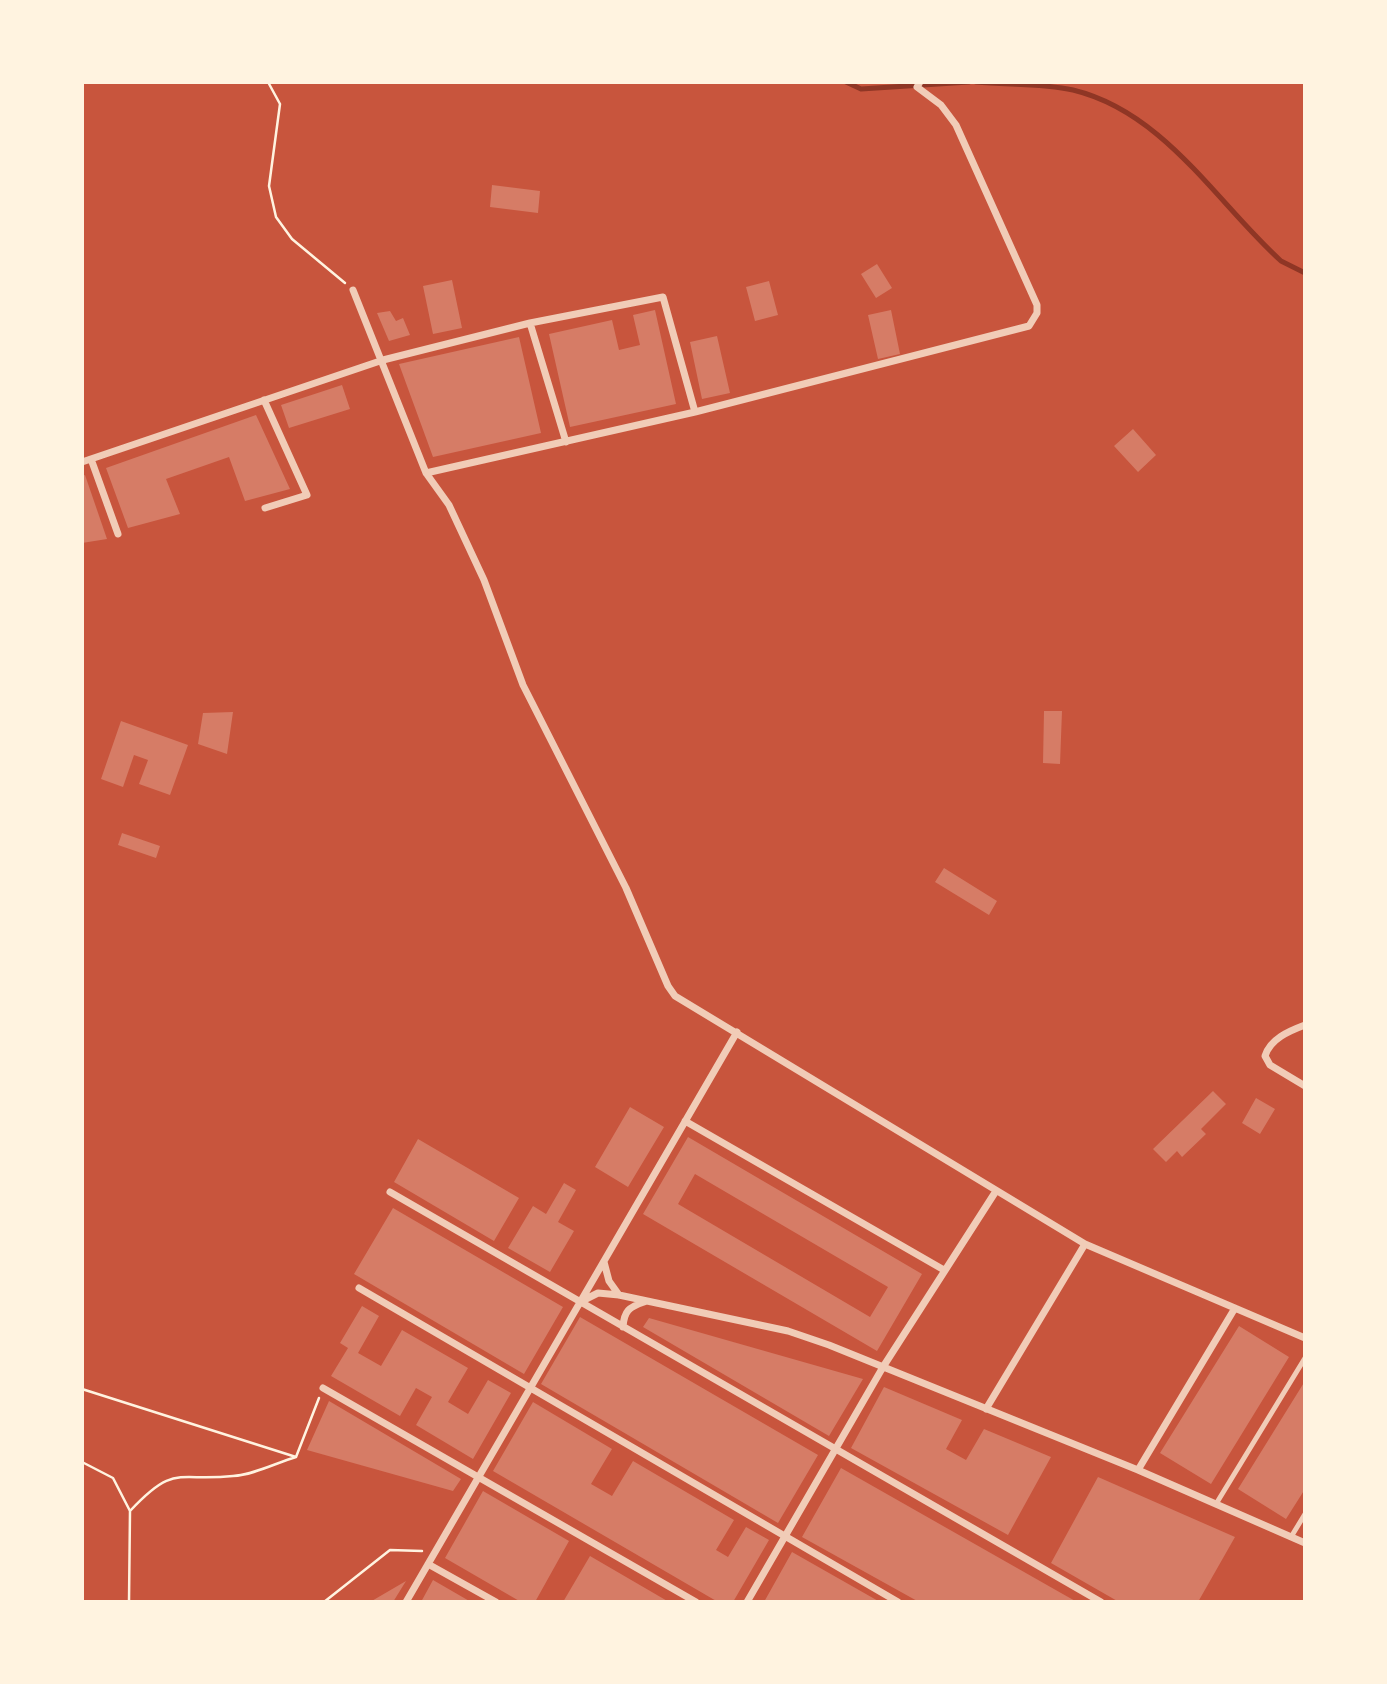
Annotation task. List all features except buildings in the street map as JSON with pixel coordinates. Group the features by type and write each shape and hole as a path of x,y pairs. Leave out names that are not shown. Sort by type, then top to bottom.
{"street":[{"path":"426,473 695,412 1029,326 1037,313 1037,305 956,125 941,105 917,87 920,82"},
{"path":"353,290 426,473 449,505 484,580 523,685 626,888 668,986 675,996 1085,1244 1305,1338"},
{"path":"82,462 383,360 530,323 663,297 695,412"},
{"path":"530,323 566,442"},
{"path":"264,400 307,495 265,508"},
{"path":"91,459 118,534"},
{"path":"1305,1025 1285,1033 1268,1048 1265,1056 1270,1065 1305,1086"},
{"path":"406,1602 528,1387 737,1032"},
{"path":"685,1121 944,1270"},
{"path":"747,1602 883,1367 996,1191"},
{"path":"390,1192 834,1451 1101,1602"},
{"path":"986,1409 1085,1244"},
{"path":"604,1261 609,1281 619,1295"},
{"path":"359,1289 898,1602"},
{"path":"580,1302 598,1293 619,1295 788,1331 1138,1470 1305,1543"},
{"path":"623,1327 625,1313 631,1306 644,1302"},
{"path":"1138,1470 1235,1308"},
{"path":"1216,1504 1305,1358"},
{"path":"323,1388 696,1602"},
{"path":"1291,1537 1305,1514"},
{"path":"428,1564 496,1602"}],"path":[{"path":"268,82 280,104 269,186 276,217 292,239 353,290"},
{"path":"296,1457 323,1388"},
{"path":"82,1389 296,1457"},
{"path":"130,1511 149,1491 174,1476 235,1476 296,1457"},
{"path":"82,1462 113,1478 130,1511 130,1602"},
{"path":"324,1602 390,1550 436,1551"}],"waterway":[{"path":"846,82 861,89 969,82"},
{"path":"976,82 1073,90 1105,101 1135,118 1162,138 1187,162 1281,261 1305,273"}]}
